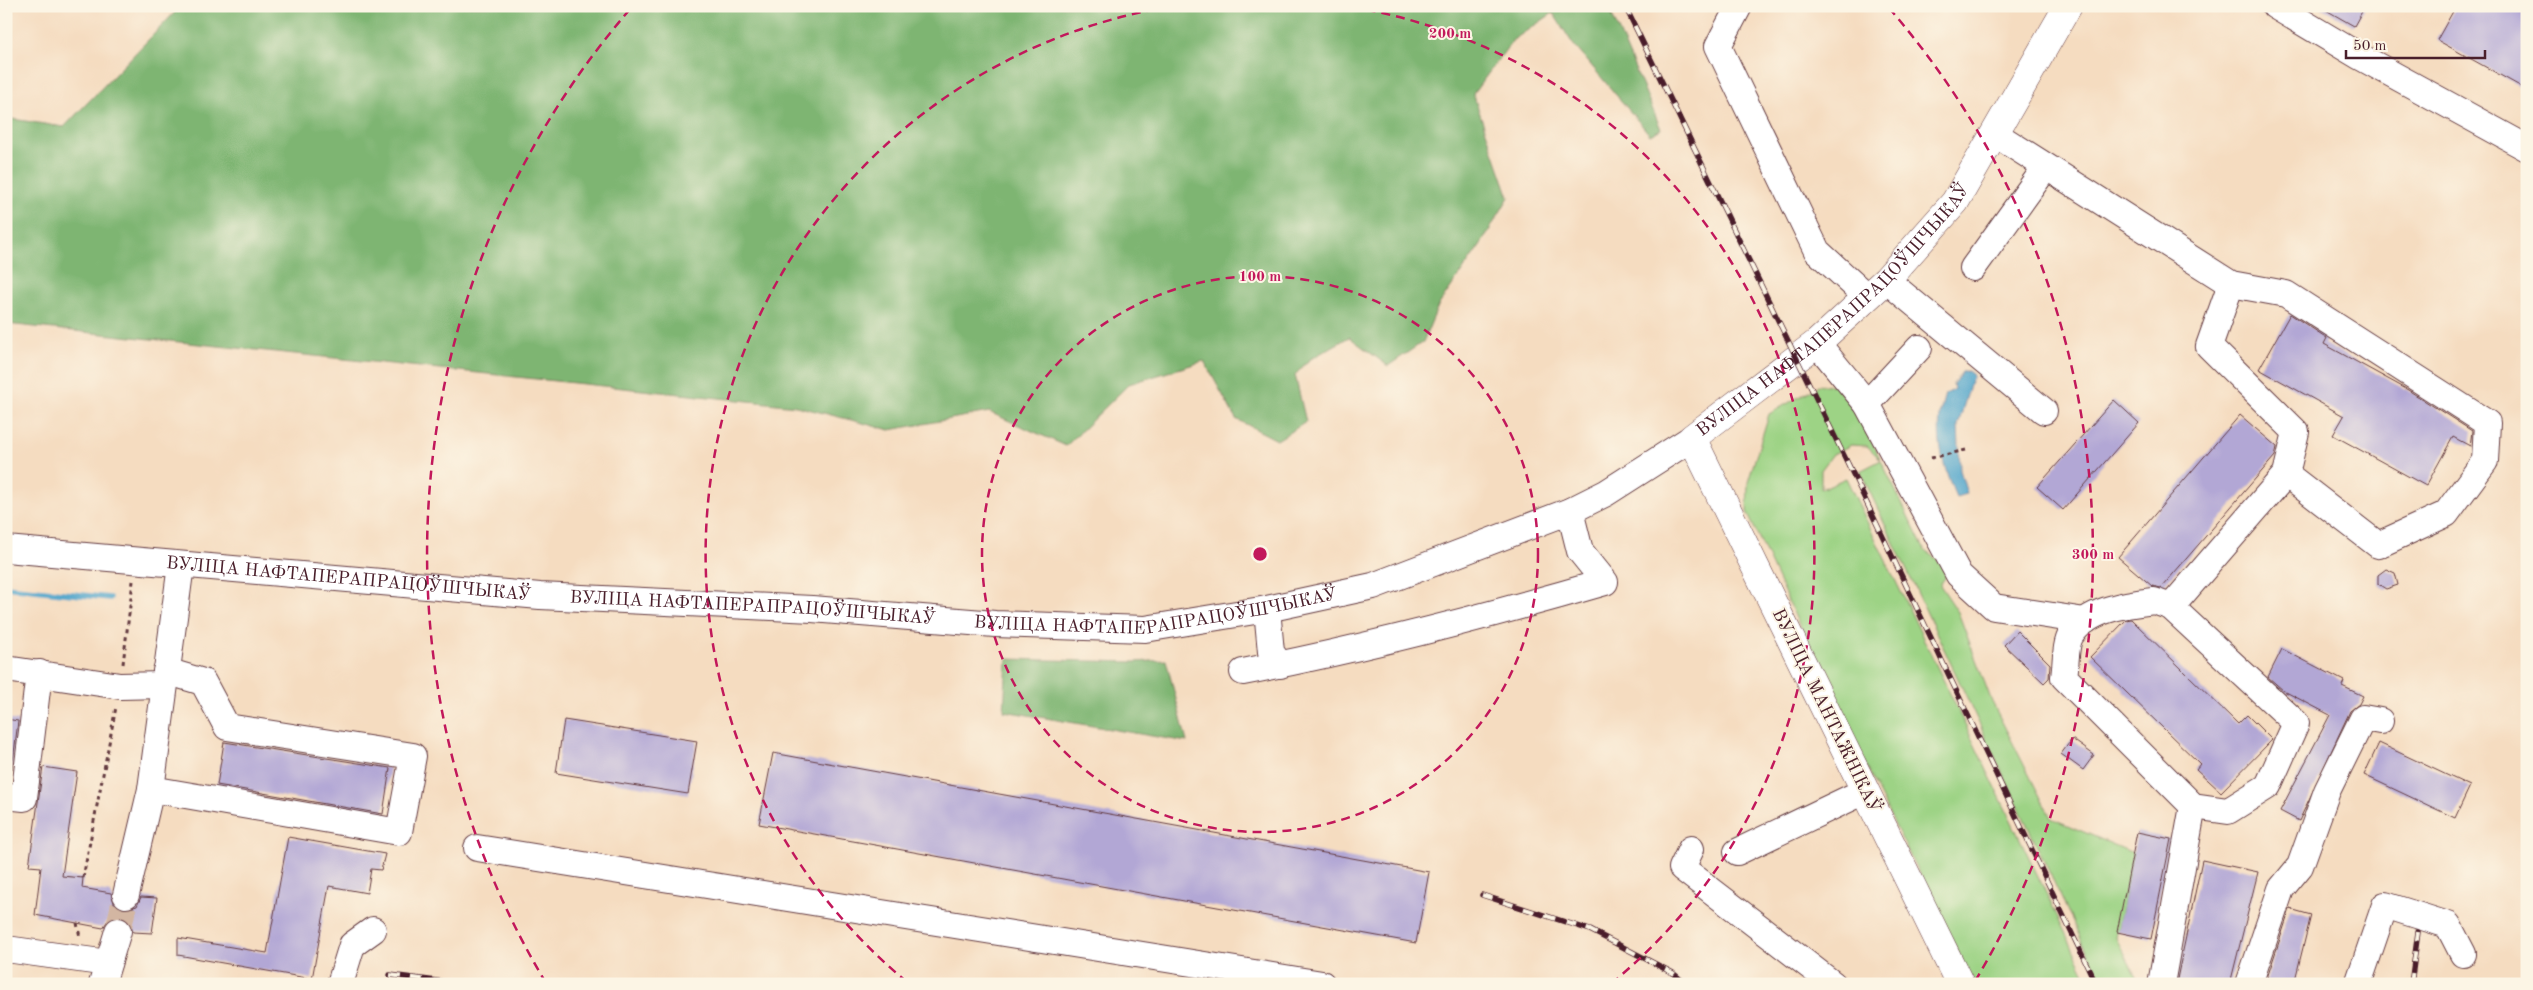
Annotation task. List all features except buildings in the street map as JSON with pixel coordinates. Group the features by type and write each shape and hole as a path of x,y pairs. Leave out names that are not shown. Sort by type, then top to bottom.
{"main road":[{"name":"ВУЛІЦА НАФТАПЕРАПРАЦОЎШЧЫКАЎ","path":"1692,438 1817,343 1877,289 1956,202 2068,6"},
{"name":"ВУЛІЦА МАНТАЖНІКАЎ","path":"1692,438 1960,984"}],"street":[{"path":"1739,6 1718,46 1817,251 1877,289 2044,410"},
{"path":"2275,6 2359,56 2527,148"},
{"path":"1995,134 2231,284 2286,294 2487,423 2486,461 2446,514 2378,545 2286,474"},
{"path":"1973,268 2046,166"},
{"path":"2171,607 2286,474 2296,432 2209,346 2231,284"},
{"path":"1817,343 1867,404 1959,575 1994,607 2085,621"},
{"path":"1867,404 1919,348"},
{"name":"ВУЛІЦА НАФТАПЕРАПРАЦОЎШЧЫКАЎ","path":"6,549 540,596 812,609 995,624 1145,629 1267,609 1373,586 1570,511 1606,493 1692,438"},
{"path":"1243,672 1441,628 1605,582 1580,551 1570,511"},
{"path":"126,895 151,789 181,565"},
{"path":"2154,601 2171,607 2296,723 2268,786 2228,811 2193,806 2064,677 2070,636 2085,621 2122,605 2154,601"},
{"path":"1267,609 1270,652 1280,665"},
{"path":"6,669 120,686 165,678 203,682 227,726 413,756 399,832 151,789"},
{"path":"6,796 24,798 39,673"},
{"path":"2249,984 2281,889 2300,866 2327,791 2363,718 2380,720"},
{"path":"1737,852 1865,791"},
{"path":"2161,984 2193,806"},
{"path":"477,848 1322,984"},
{"path":"1691,849 1682,868 1833,984"},
{"path":"2358,984 2385,905 2448,925 2463,954"},
{"path":"340,984 352,945 373,930"},
{"path":"6,949 105,973 118,931"}],"path":[{"path":"1931,458 1966,450"},
{"path":"83,878 120,686 136,560"}],"green space":[{"path":"181,6 1608,6 1661,129 1650,135 1573,44 1553,13 1513,40 1473,94 1509,197 1481,244 1438,306 1423,342 1388,366 1349,337 1309,360 1295,375 1306,422 1277,440 1236,419 1204,361 1129,384 1066,446 989,412 890,430 796,406 6,324 6,118 64,127"},
{"path":"1820,385 1834,385 1857,411 1881,460 1867,446 1851,445 1833,454 1821,470 1821,489 1846,478 2090,984 1974,984 1848,731 1747,512 1748,482 1769,414"},
{"path":"1881,460 1925,551 1951,569 1940,585 1958,612 1992,702 2051,818 2133,853 2116,938 2140,984 2102,984 1860,471"},
{"path":"1007,659 1135,662 1166,660 1187,742 1004,711"}],"water":[{"path":"1968,371 1973,375 1958,425 1960,470 1967,494 1956,497 1946,471 1940,446 1941,408 1945,394 1954,390 1953,384 1962,372"}],"waterway":[{"path":"6,587 110,598"}],"tunnel":[{"path":"118,931 126,895"}],"railway":[{"path":"1625,6 1853,474 2096,984"},
{"path":"1482,895 1590,930 1673,973 1686,984"},
{"path":"2411,984 2418,932"},
{"path":"390,975 460,984"}]}
